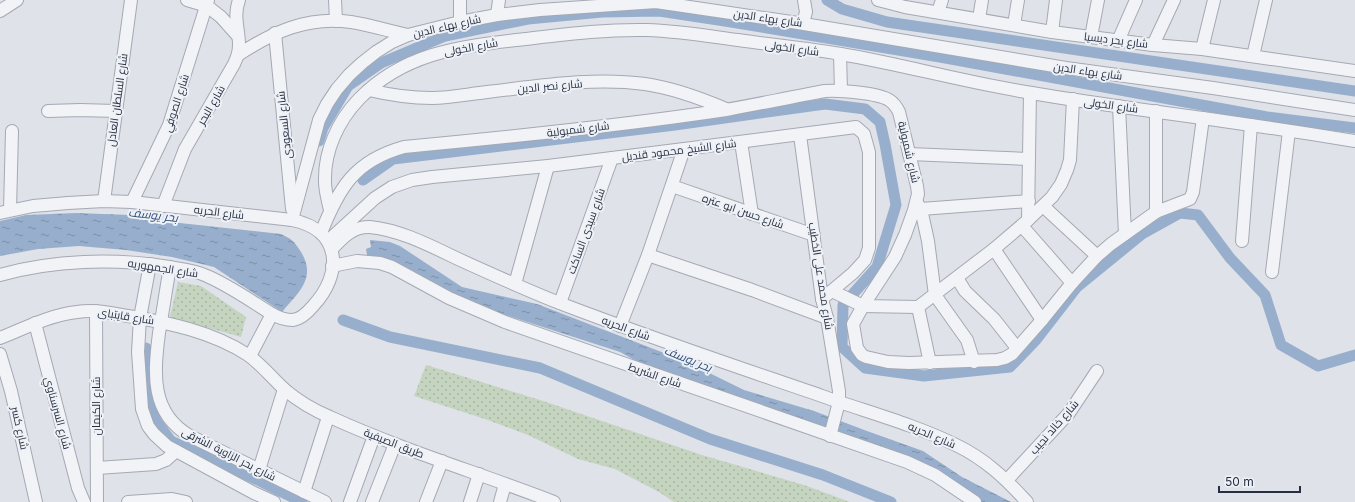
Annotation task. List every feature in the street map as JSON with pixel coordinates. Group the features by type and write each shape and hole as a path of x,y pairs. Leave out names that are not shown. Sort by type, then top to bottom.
{"street":[{"name":"شارع السلطان العادل","path":"104,201 131,0"},
{"path":"187,0 208,3 238,36"},
{"name":"شارع البحر","path":"163,206 185,149 238,55 239,45 236,14 239,0"},
{"path":"335,0 336,21"},
{"path":"460,0 460,22"},
{"path":"497,15 499,0"},
{"path":"802,23 806,12 804,0"},
{"name":"شارع بحر ديسيا","path":"878,0 905,3 938,12 1052,32 1153,45 1202,49 1355,71"},
{"path":"938,12 942,0"},
{"path":"979,19 982,0"},
{"path":"1014,25 1018,0"},
{"path":"1052,32 1056,0"},
{"path":"1091,37 1098,0"},
{"path":"1118,41 1136,0"},
{"path":"1153,45 1174,0"},
{"path":"1202,49 1214,0"},
{"path":"1253,56 1266,0"},
{"name":"شارع بهاء الدين","path":"293,218 319,120 337,89 362,63 392,42 408,35 460,22 541,5 656,1 802,23 1066,68 1213,88 1355,110"},
{"name":"شارع الصوفي","path":"132,202 169,125 208,3"},
{"path":"238,55 259,41 275,33 305,24 336,21 351,22 408,35"},
{"name":"شارع الخولى","path":"330,210 325,183 325,170 327,155 333,137 342,120 351,108 369,90 390,73 424,57 442,52 494,42 596,31 673,31 840,54 1030,93 1355,141"},
{"name":"شارع السعودى","path":"275,33 293,218"},
{"path":"840,54 841,91"},
{"name":"شارع نصر الدين","path":"369,90 397,96 433,98 549,85 588,82 628,82 676,90 727,109"},
{"name":"شارع شمبولية","path":"327,241 330,210 344,186 364,165 376,157 404,147 512,137 632,122 727,109 825,91 841,91 882,97 889,100 900,112 917,186 919,206 895,257 853,324 857,348 862,355 866,357 888,362 974,362 1005,358 1012,354 1097,256 1156,212 1190,200 1192,196 1203,118"},
{"path":"1030,93 1029,201 1025,223 1072,283"},
{"path":"832,291 863,306 918,307 994,250 1025,223 1055,193 1067,170 1070,160 1073,99"},
{"path":"1119,106 1125,234"},
{"path":"48,111 116,111"},
{"path":"1156,111 1156,212"},
{"path":"1242,241 1251,125"},
{"name":"شارع الشيخ محمود قنديل","path":"327,241 375,198 392,188 412,180 548,166 856,127 864,134 869,152 869,248 865,260 853,273 822,299"},
{"path":"5,211 12,131"},
{"path":"1272,272 1289,131"},
{"name":"شارع محمد على الخطيب","path":"800,135 822,299 838,379 839,402 831,433"},
{"path":"741,142 752,214"},
{"path":"620,326 648,255 684,149"},
{"path":"910,154 1029,159"},
{"name":"شارع سيدى الساكت","path":"560,303 612,158"},
{"path":"514,284 548,166"},
{"path":"303,179 325,183"},
{"name":"شارع حسن ابو عتره","path":"672,186 814,235"},
{"name":"شارع الحريه","path":"5,211 68,203 104,201 132,202 293,218 312,227 327,241 344,236 359,228 377,228 395,233 428,245 514,284 620,326 908,425 955,445 982,460 1007,480 1027,502"},
{"path":"974,362 967,340 935,295 928,242 919,206 1029,201"},
{"path":"1042,206 1097,256"},
{"path":"327,241 332,266"},
{"path":"994,250 1042,320"},
{"path":"648,255 752,290 827,318"},
{"name":"شارع الجمهوريه","path":"0,275 47,265 116,261 190,270 206,275 281,319 294,320 306,314 322,296 329,282 332,266"},
{"name":"شارع الشريط","path":"332,266 357,261 380,263 392,266 449,298 505,322 831,433 907,462 935,475 976,502"},
{"name":"شارع بحر الزاوية الشرقى","path":"150,264 140,318 138,361 144,413 148,426 160,441 251,497 274,502"},
{"name":"شارع بحر الزاوية الشرقى","path":"170,267 161,322 156,373 160,402 169,419 175,426 186,434 325,502"},
{"path":"957,278 965,290 994,319 1017,348"},
{"path":"918,307 930,363"},
{"name":"شارع قايتباى","path":"0,338 50,317 79,311 96,311 161,322 189,329 231,344 250,356"},
{"name":"شارع الكيمان","path":"96,311 97,502"},
{"path":"250,356 272,314"},
{"name":"شارع السرسناوي","path":"35,323 78,488 84,502"},
{"name":"شارع كسر","path":"0,354 11,391 36,502"},
{"name":"طريق الصيفية","path":"250,356 284,389 328,417 395,444 505,484 539,499 554,502"},
{"name":"شارع خالد نجيب","path":"1007,480 1070,413 1097,371"},
{"path":"259,470 284,389"},
{"path":"304,492 328,417"},
{"path":"350,502 374,436"},
{"path":"372,502 395,444"},
{"path":"97,468 156,464 166,460 176,451"},
{"path":"426,502 442,461"},
{"path":"470,502 479,474"},
{"path":"500,502 505,484"},
{"path":"128,502 172,499 186,502"}],"green space":[{"path":"178,282 201,286 246,317 241,337 170,317"},
{"path":"426,365 540,400 702,455 804,485 850,502 674,502 659,492 615,469 578,459 528,435 485,419 414,396"}],"water":[{"path":"76,213 130,215 180,223 281,234 293,241 301,252 307,270 304,285 282,312 214,267 172,257 126,250 79,246 38,249 0,256 0,221 26,215"},
{"path":"370,240 390,242 400,246 462,287 537,304 685,361 744,390 814,411 923,451 962,477 1011,502 982,502 949,479 658,373 620,352 484,308 443,291 394,261 367,255 366,249 371,247"}],"waterway":[{"path":"827,0 842,9 887,22 1355,91"},
{"path":"319,141 323,128 348,86 381,63 445,36 528,19 602,12 659,11 940,57 1267,117 1355,128"},
{"path":"363,180 393,159 675,125 825,104 865,109 880,122 896,205 877,267 843,305 842,347 865,368 924,376 1010,367 1036,340 1077,287 1142,234 1180,213 1198,215 1230,258 1265,295 1281,345 1318,366 1355,355"},
{"path":"343,320 390,337 540,368 710,439 823,475 891,502"},
{"path":"146,348 147,389 156,421 171,441 260,481 302,502"}],"water label":[{"name":"بحر يوسف","path":"153,215"},
{"name":"بحر يوسف","path":"688,359"}]}
